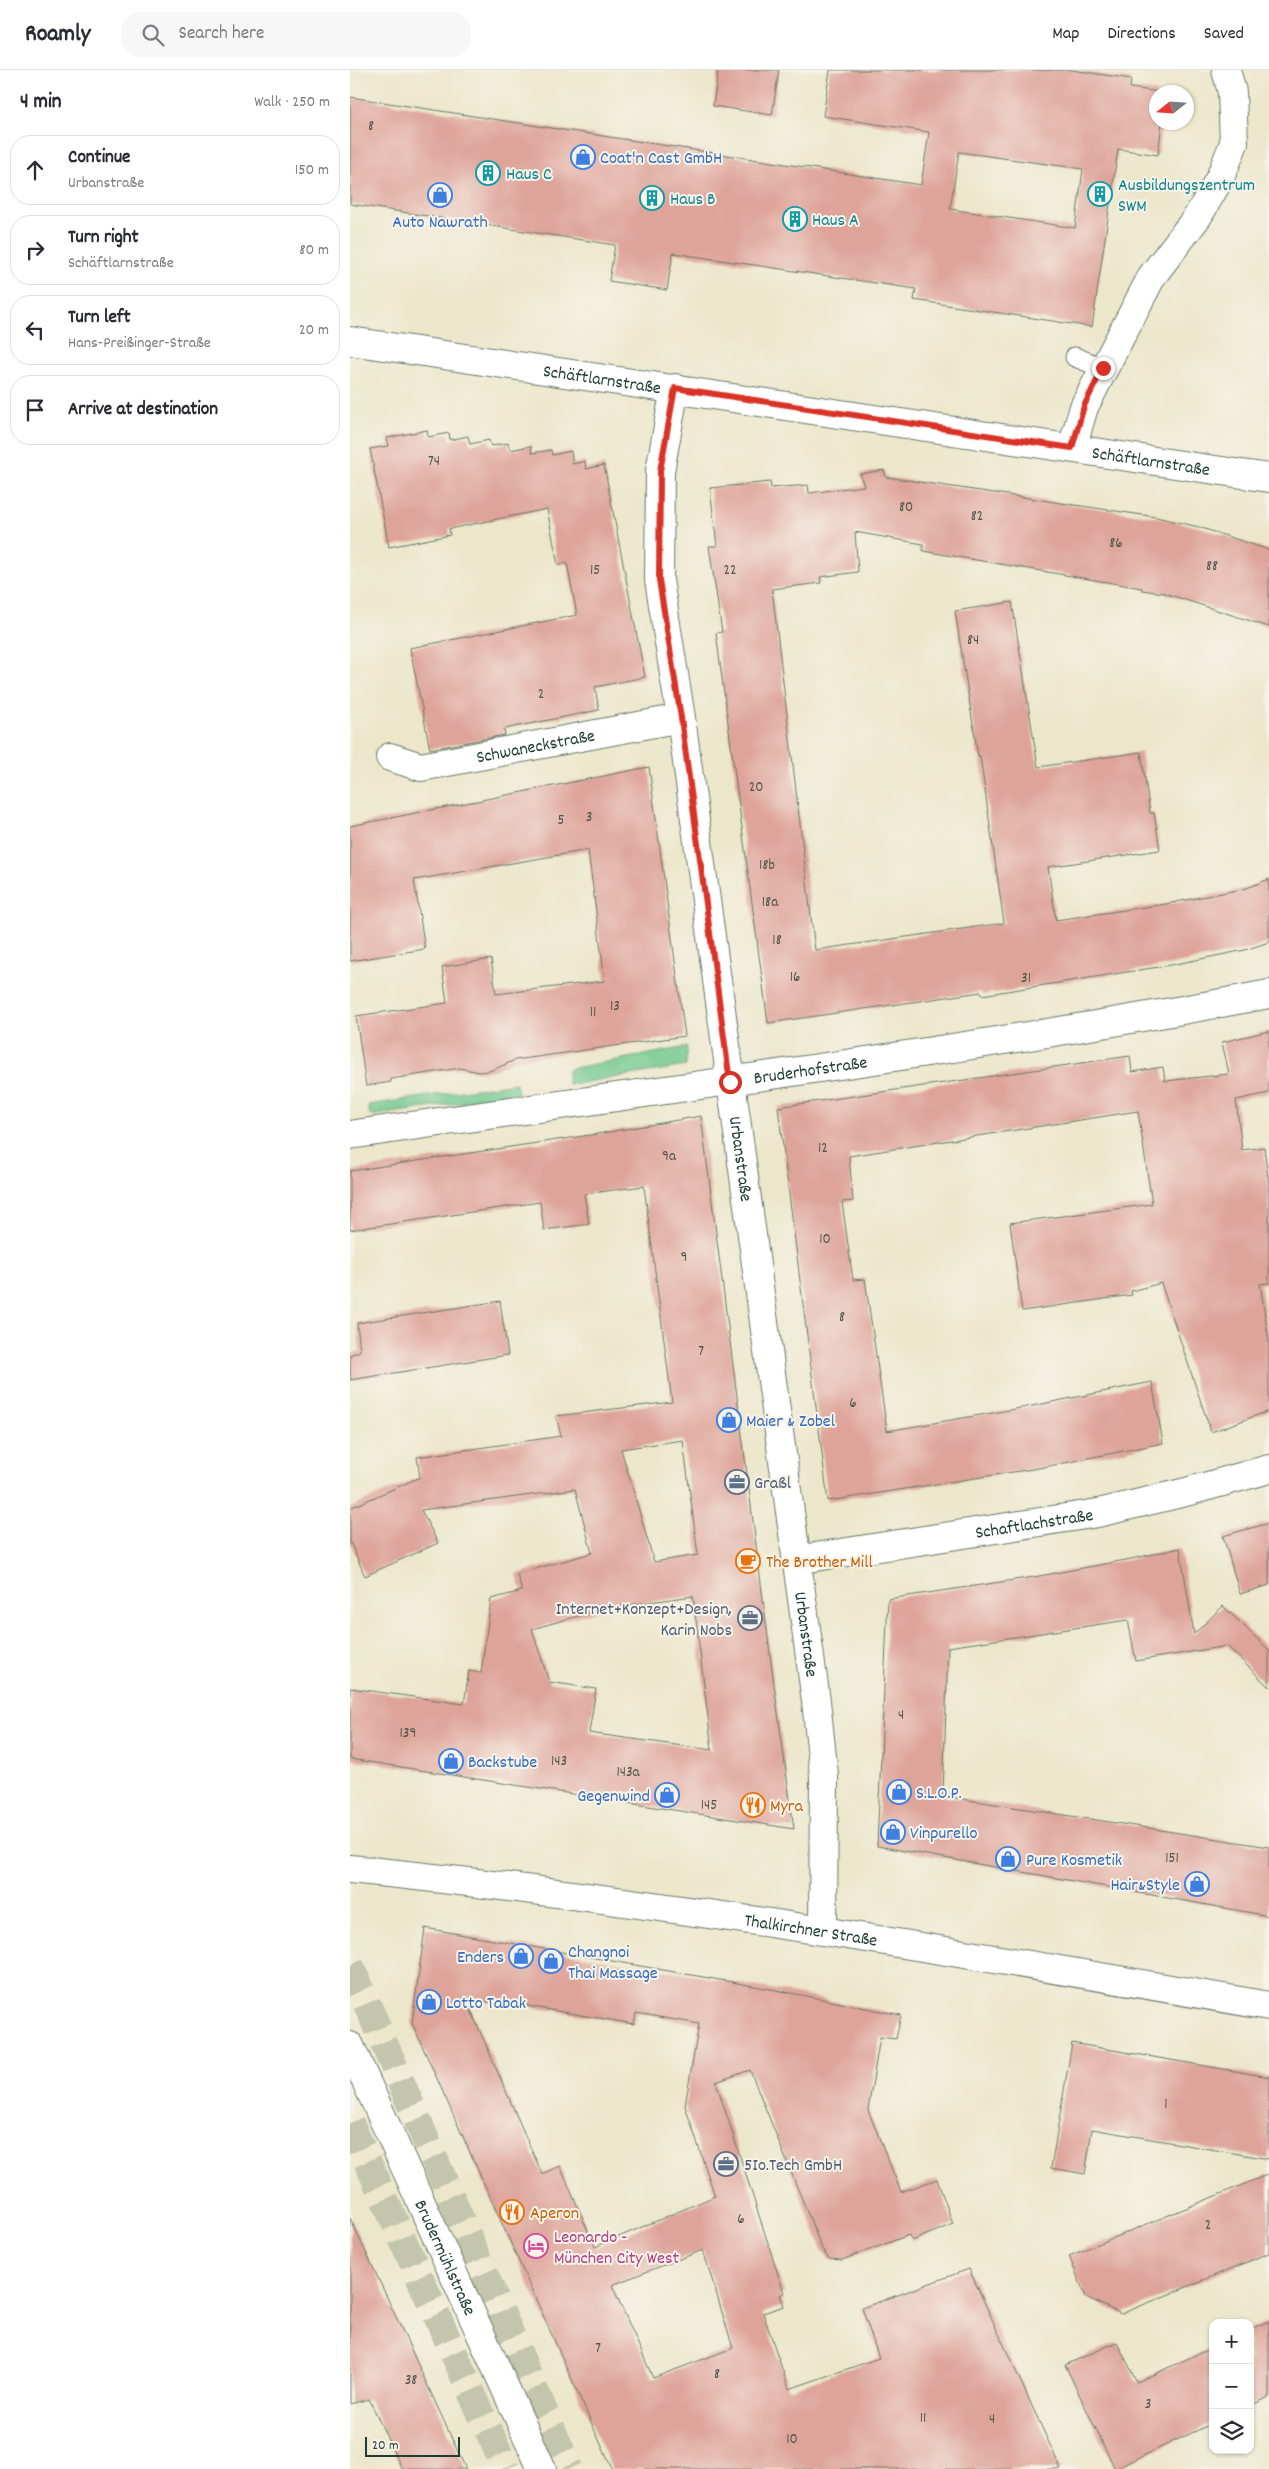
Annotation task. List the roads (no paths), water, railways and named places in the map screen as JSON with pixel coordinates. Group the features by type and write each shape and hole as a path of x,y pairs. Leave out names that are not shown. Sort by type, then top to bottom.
{"street":[{"path":"1072,448 1084,406 1152,276 1198,216 1220,178 1234,143 1232,92 1226,70"},
{"name":"Schäftlarnstraße","path":"350,341 1269,478"},
{"name":"Urbanstraße","path":"675,388 660,471 659,580 681,718 824,1775 823,1931"},
{"name":"Schwaneckstraße","path":"390,757 421,766 681,718"},
{"name":"Bruderhofstraße","path":"350,1135 730,1082 1170,1013 1269,994"},
{"name":"Schaftlachstraße","path":"796,1560 1098,1513 1190,1491 1269,1469"},
{"name":"Thalkirchner Straße","path":"350,1869 560,1892 823,1931 1269,2006"},
{"name":"Brudermühlstraße","path":"350,2046 542,2469"}],"lane":[{"path":"1075,357 1103,368"}],"tunnel":[{"path":"350,1965 569,2469"},
{"path":"350,2123 506,2469"}],"place":[{"name":"Coat'n Cast GmbH","path":"583,157"},
{"name":"Haus C","path":"488,173"},
{"name":"Ausbildungszentrum SWM","path":"1100,194"},
{"name":"Auto Nawrath","path":"440,195"},
{"name":"Haus B","path":"652,198"},
{"name":"Haus A","path":"795,219"},
{"name":"Maier & Zobel","path":"729,1420"},
{"name":"Graßl","path":"737,1482"},
{"name":"The Brother Mill","path":"748,1561"},
{"name":"Internet+Konzept+Design, Karin Nobs","path":"750,1618"},
{"name":"Backstube","path":"451,1761"},
{"name":"S.L.O.P.","path":"899,1792"},
{"name":"Gegenwind","path":"667,1795"},
{"name":"Myra","path":"753,1805"},
{"name":"Vinpurello","path":"893,1832"},
{"name":"Pure Kosmetik","path":"1008,1859"},
{"name":"Hair&Style","path":"1197,1884"},
{"name":"Enders","path":"521,1956"},
{"name":"Changnoi Thai Massage","path":"551,1961"},
{"name":"Lotto Tabak","path":"429,2002"},
{"name":"5Io.Tech GmbH","path":"726,2164"},
{"name":"Aperon","path":"512,2212"},
{"name":"Leonardo - München City West","path":"536,2246"}]}
